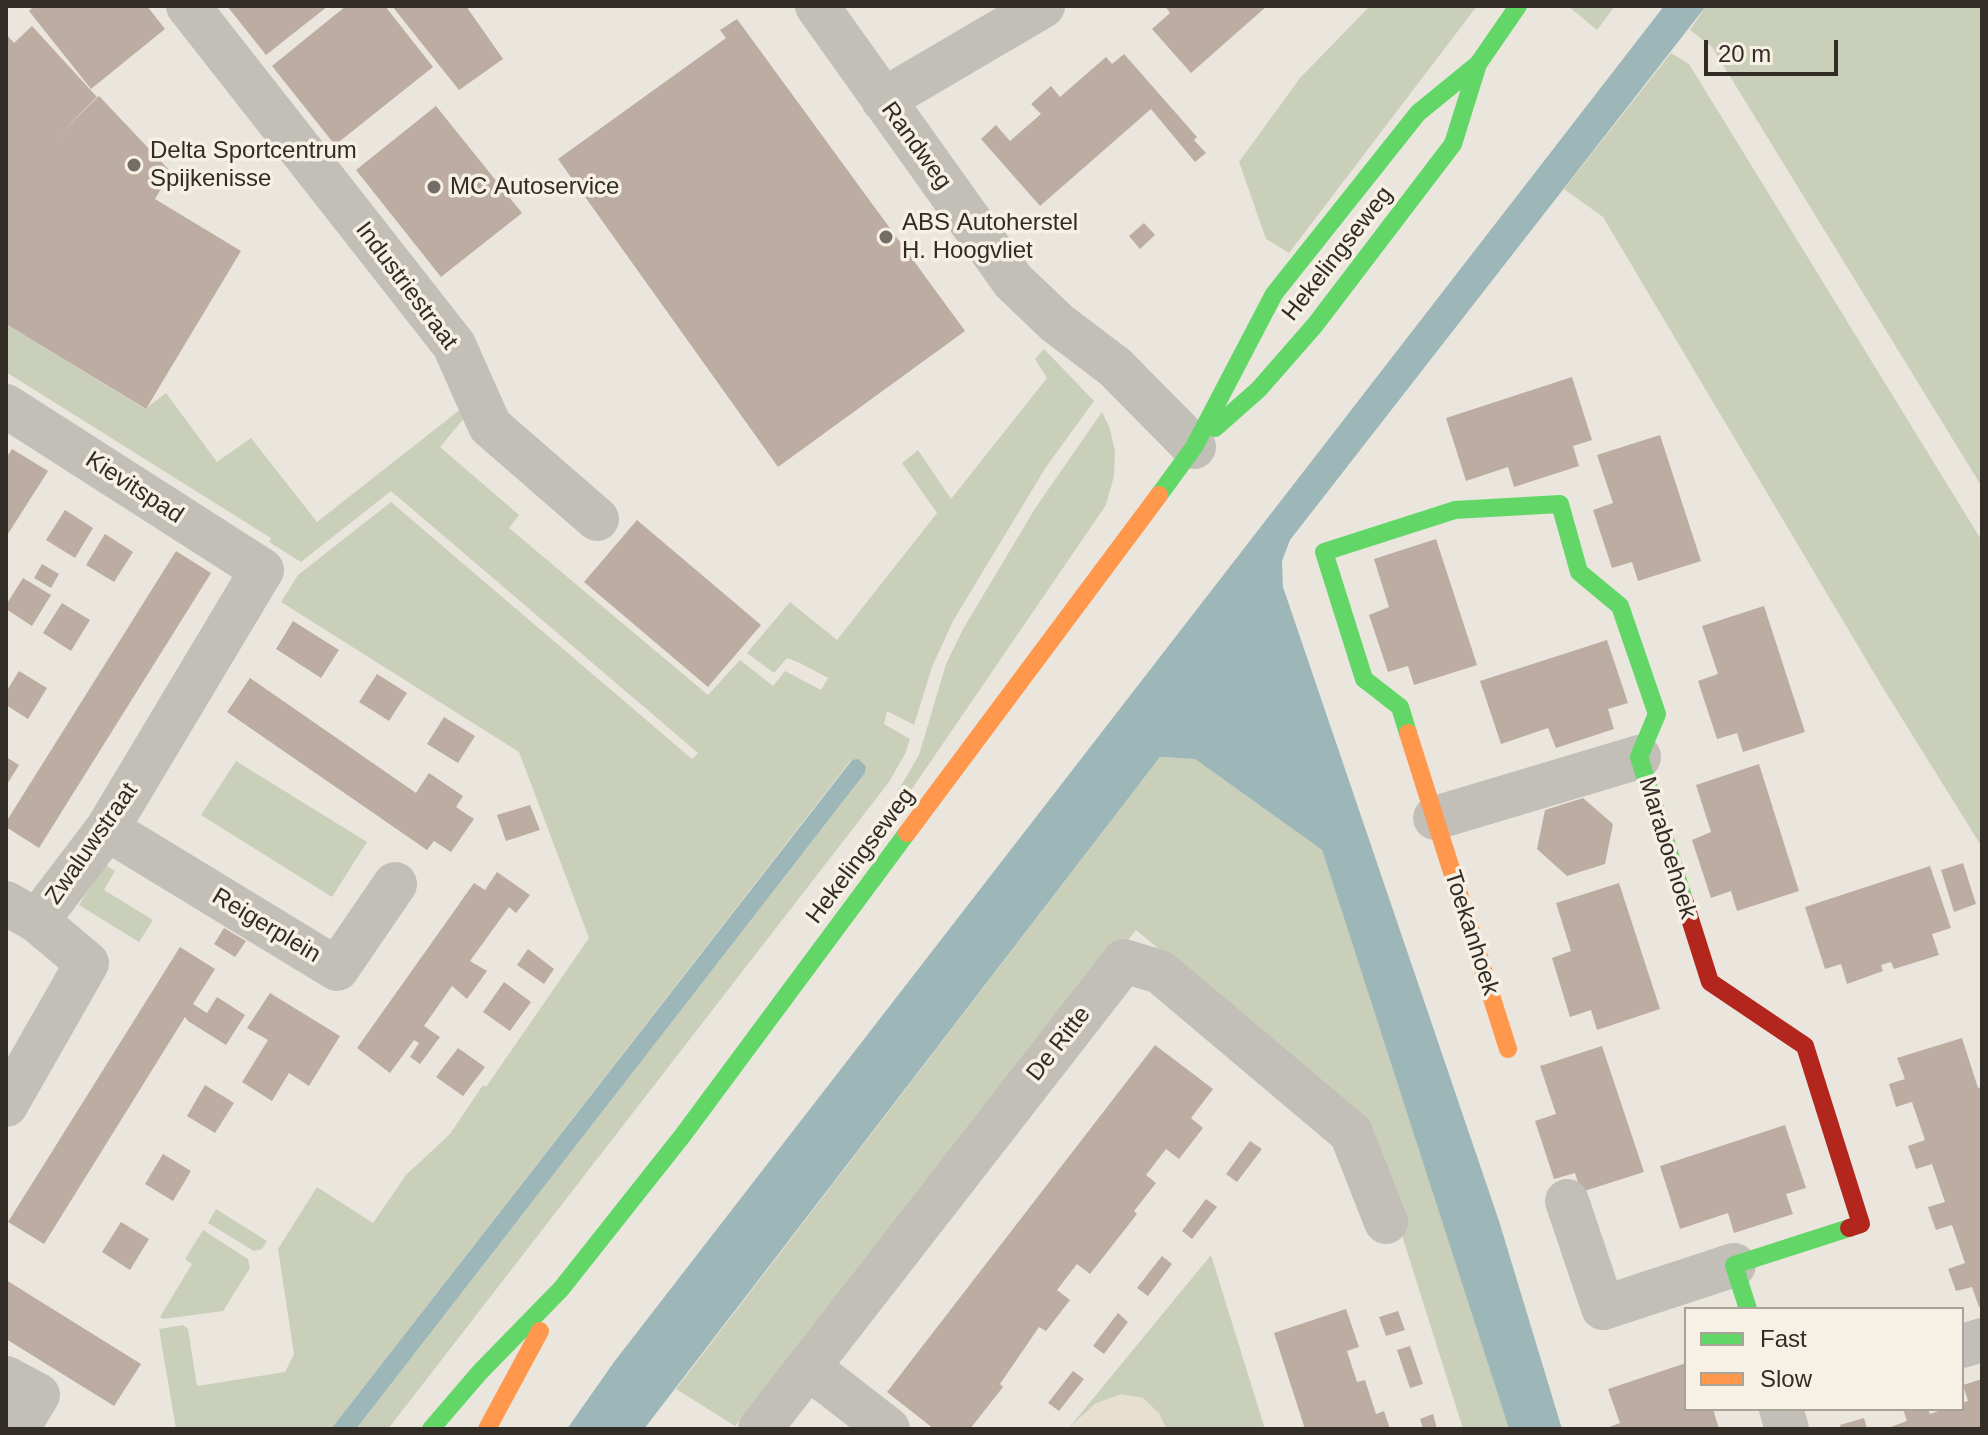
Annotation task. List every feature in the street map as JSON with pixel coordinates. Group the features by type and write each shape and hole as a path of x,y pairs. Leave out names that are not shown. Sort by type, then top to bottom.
{"street":[{"name":"Industriestraat","path":"188,6 454,345 490,426 597,519"},
{"name":"Randweg","path":"817,6 1013,281 1057,323 1115,367 1194,447"},
{"path":"883,100 1043,6"},
{"name":"Hekelingseweg","path":"431,1429 480,1372 561,1289 683,1135 1194,447 1274,294 1418,113 1478,64 1518,6"},
{"name":"Hekelingseweg","path":"1194,447 1259,389 1315,325 1453,144 1478,64"},
{"name":"Kievitspad","path":"6,407 262,570"},
{"name":"Maraboehoek","path":"1324,552 1455,510 1560,504 1579,572 1620,606 1657,714 1639,757 1710,982 1805,1046 1861,1224 1734,1265"},
{"name":"Toekanhoek","path":"1324,552 1364,679 1400,707 1508,1049"},
{"name":"Zwaluwstraat","path":"6,1105 87,963 22,912 107,829 262,570"},
{"path":"1435,818 1639,757"},
{"name":"Reigerplein","path":"107,829 337,969 395,884"},
{"name":"De Ritte","path":"760,1429 1124,961 1160,972 1351,1133 1386,1222"},
{"path":"1567,1201 1603,1308 1734,1265 1747,1307"},
{"name":"Hekelingseweg","path":"487,1429 561,1289"},
{"path":"808,1367 888,1429"},
{"path":"6,1378 38,1395 17,1429"}],"green space":[{"path":"1370,6 1477,6 1289,253 1266,239 1239,162 1300,78"},
{"path":"1568,6 1615,6 1597,30"},
{"path":"1706,6 1982,6 1982,487 1712,47 1690,30"},
{"path":"1671,53 1689,64 1982,541 1982,847 1883,688 1603,217 1564,189"},
{"path":"6,324 145,409 166,393 217,462 251,438 317,522 471,401 475,405 440,447 519,515 509,528 708,695 740,660 773,686 785,671 821,690 828,678 800,663 787,658 774,673 747,653 790,602 837,640 937,513 902,463 918,450 951,499 1047,378 1035,359 1044,349 1094,401 1046,467 953,621 932,667 914,725 887,711 884,724 910,739 889,782 388,1429 356,1429 865,773 866,766 851,760 331,1429 176,1429 159,1329 183,1325 188,1329 197,1386 285,1372 294,1354 278,1249 317,1187 373,1223 406,1175 450,1134 483,1085 486,1087 589,938 519,752 281,602 298,575 391,502 692,759 698,753 391,491 301,562 269,542 271,538 6,372"},
{"path":"1102,412 1115,451 1114,476 1106,505 903,802 895,796 919,755 946,664 963,629 1036,507"},
{"path":"1160,757 1195,759 1322,850 1509,1429 1463,1429 1366,1121 1136,930 735,1426 676,1389"},
{"path":"236,761 367,842 332,897 201,815"},
{"path":"104,864 115,871 104,890 153,920 139,942 79,905"},
{"path":"216,1209 267,1241 262,1249 254,1251 208,1223"},
{"path":"203,1230 248,1259 250,1268 223,1311 163,1319 160,1317 192,1264 185,1259"},
{"path":"1211,1255 1265,1429 1166,1429 1159,1413 1096,1403 1068,1429"}],"shaded area":[{"path":"1122,1394 1143,1398 1159,1413 1166,1429 1070,1429 1096,1403"}],"water":[{"path":"1664,6 1706,6 1290,540 1282,561 1283,587 1499,1221 1562,1429 1509,1429 1322,850 1195,759 1160,757 644,1429 567,1429 614,1362"},
{"path":"858,759 866,766 865,773 356,1429 331,1429 852,760"}],"building":[{"path":"34,6 147,6 165,29 91,89 29,11"},
{"path":"227,6 328,6 266,55"},
{"path":"346,6 385,6 433,67 335,145 272,66"},
{"path":"392,6 466,6 503,59 459,90"},
{"path":"1165,6 1267,6 1191,73 1152,29 1170,13"},
{"path":"737,19 965,331 778,467 558,159 726,38 720,30"},
{"path":"32,26 97,97 56,138 99,96 171,172 155,199 241,251 146,409 6,324 6,34 14,43"},
{"path":"1124,54 1197,137 1194,140 1206,153 1195,162 1151,109 1040,206 981,139 996,125 1010,141 1041,114 1031,104 1051,86 1060,97 1106,57 1112,64"},
{"path":"436,106 522,213 441,277 356,170"},
{"path":"1144,223 1155,235 1140,249 1129,236"},
{"path":"1572,377 1592,440 1573,446 1579,466 1514,487 1508,467 1466,481 1446,418"},
{"path":"1660,435 1701,561 1638,581 1632,562 1612,568 1593,510 1613,503 1597,455"},
{"path":"12,449 48,471 6,537 6,458"},
{"path":"65,510 93,528 75,558 46,540"},
{"path":"637,520 761,625 708,687 584,582"},
{"path":"105,534 133,552 114,582 86,565"},
{"path":"1436,539 1477,665 1414,685 1408,666 1388,672 1369,615 1389,607 1374,559"},
{"path":"176,551 211,573 39,848 6,827 6,822"},
{"path":"42,564 59,574 51,588 34,578"},
{"path":"23,578 51,595 32,626 6,609"},
{"path":"62,603 90,620 71,651 43,633"},
{"path":"1764,606 1805,732 1743,752 1737,733 1717,739 1698,681 1718,674 1702,626"},
{"path":"293,621 339,650 321,678 276,649"},
{"path":"1607,640 1628,703 1608,709 1614,729 1556,748 1548,728 1501,744 1480,681"},
{"path":"19,671 47,688 28,719 6,705 6,692"},
{"path":"377,674 407,693 389,721 359,702"},
{"path":"250,678 416,793 429,773 463,796 456,807 474,819 451,852 434,841 427,850 227,712"},
{"path":"444,717 475,736 458,763 427,744"},
{"path":"6,757 19,765 6,786"},
{"path":"1759,764 1799,891 1737,911 1731,891 1711,898 1692,840 1711,832 1696,785"},
{"path":"1583,798 1613,824 1605,864 1567,876 1537,849 1545,810"},
{"path":"530,805 540,830 506,841 497,815"},
{"path":"1963,863 1976,904 1954,912 1941,870"},
{"path":"1930,866 1951,928 1932,934 1939,955 1894,969 1891,962 1881,965 1883,971 1847,984 1841,964 1825,969 1805,907"},
{"path":"497,872 530,895 516,913 509,907 470,961 487,971 467,999 452,986 424,1026 440,1037 420,1064 410,1057 419,1043 414,1040 390,1073 357,1048 474,883 485,890"},
{"path":"1619,883 1660,1009 1597,1030 1591,1010 1570,1017 1552,958 1571,951 1556,903"},
{"path":"224,928 246,941 235,957 214,944"},
{"path":"180,947 215,969 193,1004 207,1013 217,997 245,1015 226,1045 185,1017 44,1244 8,1222"},
{"path":"528,949 554,969 544,984 517,965"},
{"path":"504,982 531,1002 510,1031 483,1012"},
{"path":"270,993 340,1036 309,1086 289,1073 272,1101 242,1082 268,1040 247,1028"},
{"path":"1962,1038 1978,1088 1982,1087 1982,1306 1979,1307 1972,1287 1956,1291 1948,1269 1965,1263 1952,1225 1936,1230 1928,1207 1945,1202 1932,1164 1916,1169 1908,1146 1925,1140 1912,1102 1896,1107 1889,1084 1905,1079 1897,1058"},
{"path":"1155,1045 1213,1089 1191,1118 1203,1128 1179,1159 1166,1149 1146,1175 1156,1183 1134,1211 1137,1214 1090,1274 1077,1264 1057,1290 1070,1300 1046,1331 1039,1327 1000,1384 1003,1387 970,1429 934,1429 887,1392"},
{"path":"1602,1046 1644,1172 1581,1192 1575,1173 1554,1179 1535,1121 1556,1114 1540,1066"},
{"path":"458,1048 485,1067 463,1096 436,1077"},
{"path":"205,1085 234,1103 215,1133 187,1116"},
{"path":"1785,1125 1806,1188 1786,1194 1793,1214 1734,1233 1728,1213 1680,1229 1660,1166"},
{"path":"1250,1141 1262,1149 1237,1182 1226,1174"},
{"path":"163,1154 191,1171 173,1201 145,1184"},
{"path":"1206,1199 1217,1207 1192,1239 1182,1231"},
{"path":"121,1222 149,1239 130,1270 102,1252"},
{"path":"1162,1256 1172,1264 1148,1296 1137,1288"},
{"path":"6,1280 141,1364 114,1406 6,1339"},
{"path":"1346,1309 1359,1347 1347,1351 1357,1382 1365,1380 1376,1414 1384,1411 1390,1429 1305,1429 1274,1333"},
{"path":"1398,1311 1405,1330 1386,1336 1379,1317"},
{"path":"1118,1313 1128,1322 1104,1354 1093,1346"},
{"path":"1410,1346 1423,1384 1410,1388 1397,1350"},
{"path":"1684,1364 1684,1411 1714,1411 1719,1429 1604,1429 1620,1423 1608,1389"},
{"path":"1073,1371 1084,1379 1059,1411 1048,1403"},
{"path":"1982,1379 1982,1429 1885,1429 1907,1421 1904,1411 1929,1411 1930,1414 1964,1411 1964,1402 1968,1401 1964,1385"},
{"path":"1433,1414 1437,1429 1423,1429 1420,1419"},
{"path":"1864,1418 1867,1429 1841,1429 1840,1425"}],"traffic: fast":[{"path":"1215,428 1259,389 1315,325 1453,144 1478,64 1518,6"},
{"path":"1159,495 1194,447 1274,294 1418,113 1478,64"},
{"path":"1408,733 1400,707 1364,679 1324,552 1455,510 1560,504 1579,572 1620,606 1657,714 1639,757 1684,900"},
{"path":"431,1429 480,1372 561,1289 683,1135 907,833"},
{"path":"1747,1307 1734,1265 1849,1228"}],"traffic: slow":[{"path":"907,833 1159,495"},
{"path":"1408,733 1508,1049"},
{"path":"487,1429 540,1331"}],"traffic: jam":[{"path":"1684,900 1710,982 1805,1046 1861,1224 1849,1228"}],"place":[{"name":"Delta Sportcentrum Spijkenisse","path":"134,165"},
{"name":"MC Autoservice","path":"434,187"},
{"name":"ABS Autoherstel H. Hoogvliet","path":"886,237"}]}
